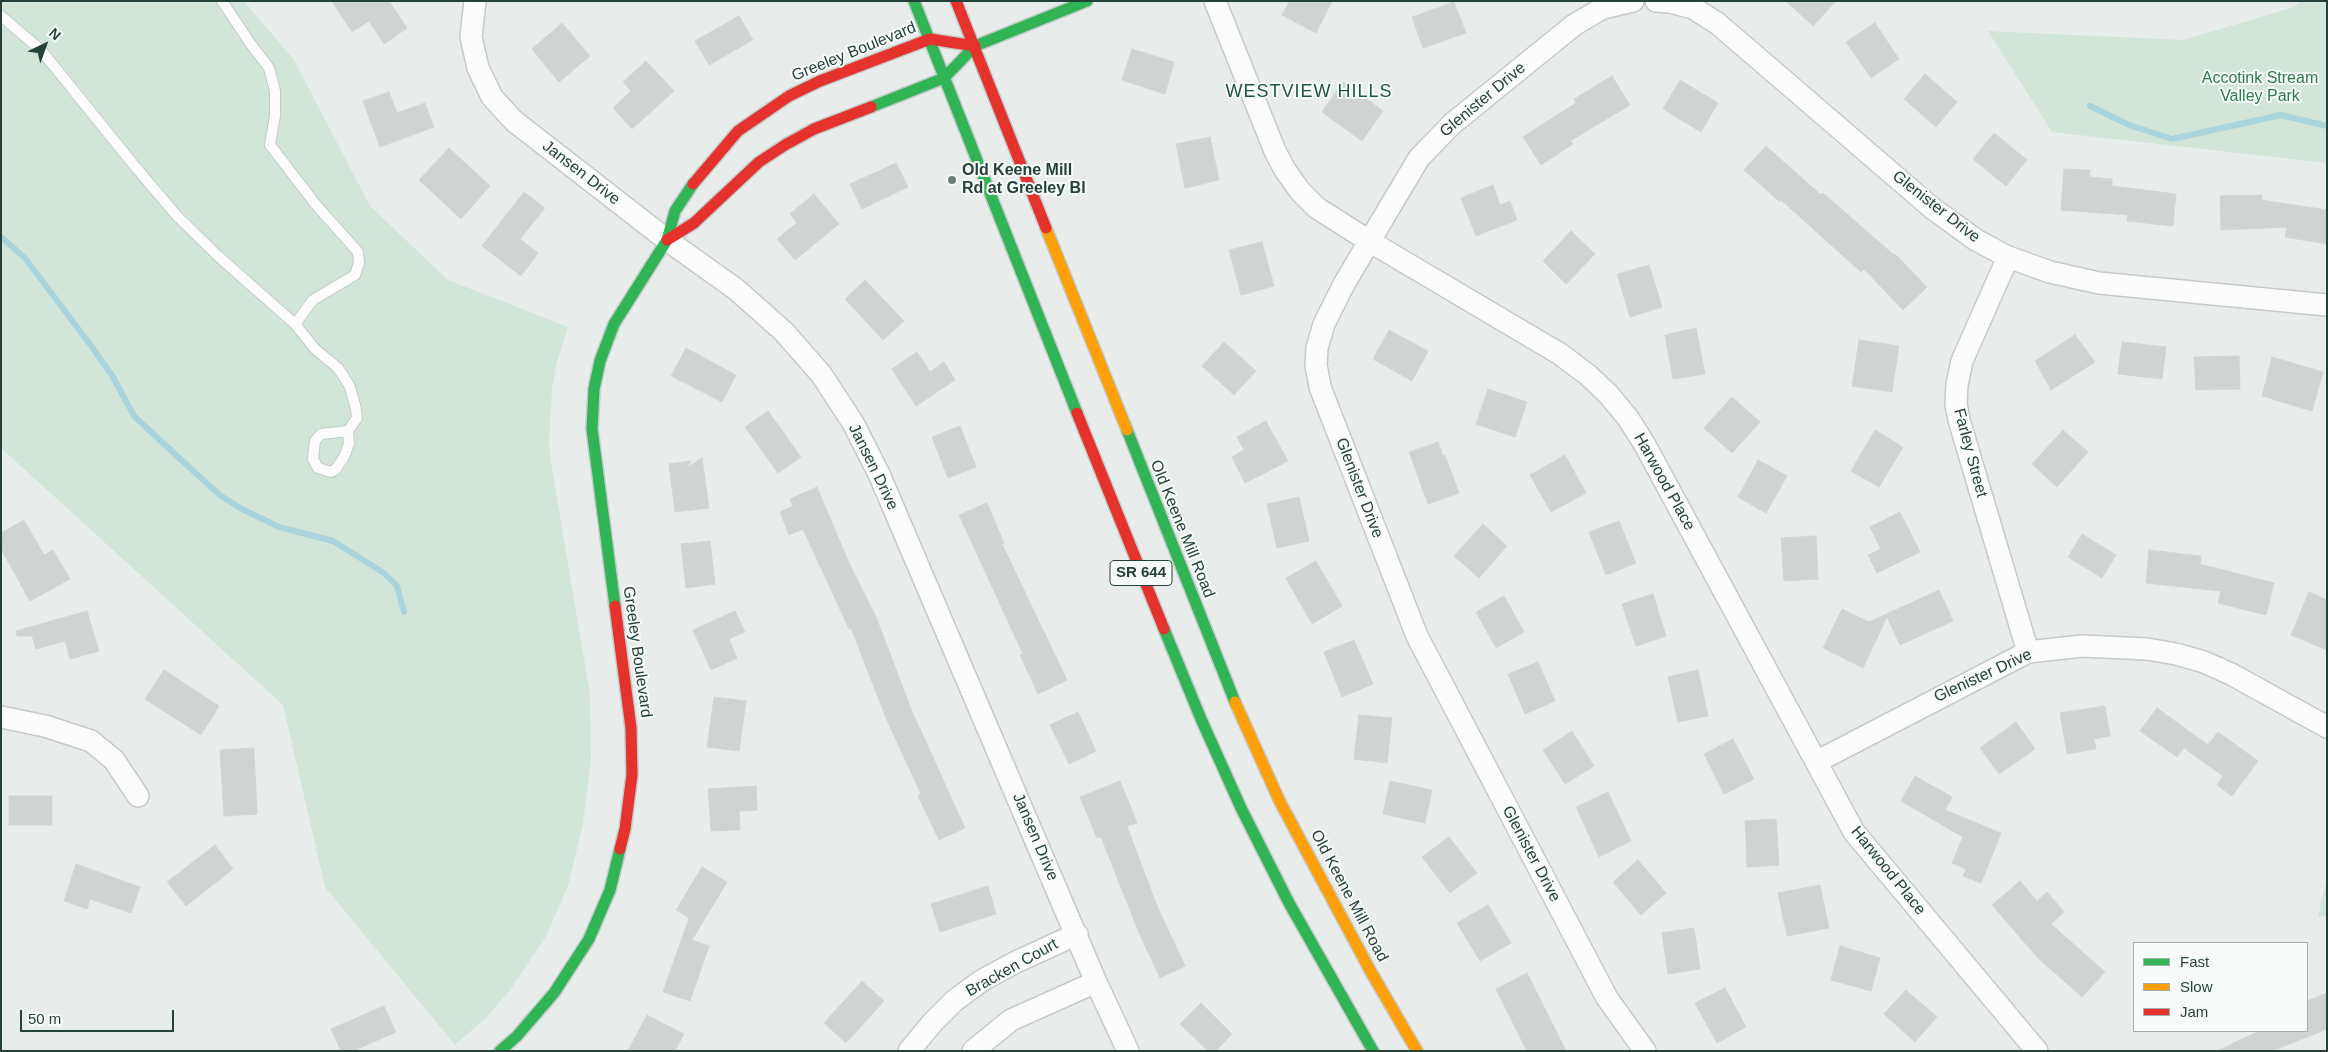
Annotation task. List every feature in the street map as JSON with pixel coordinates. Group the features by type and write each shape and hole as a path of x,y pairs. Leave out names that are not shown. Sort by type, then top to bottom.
{"main road":[{"name":"SR 644","path":"914,1 1201,719 1241,808 1289,903 1373,1051"},
{"name":"Old Keene Mill Road","path":"956,1 1238,710 1280,802 1371,972 1418,1051"},
{"name":"Greeley Boulevard","path":"667,240 694,223 759,162 785,145 814,129 944,78 975,46 1087,1"},
{"name":"Greeley Boulevard","path":"500,1051 536,1016 554,993 589,939 610,890 625,829 632,775 631,728 594,452 592,407 600,361 614,324 667,240 675,211 689,188 738,131 788,96 820,81 930,40 975,46"}],"street":[{"name":"Jansen Drive","path":"475,1 472,37 478,68 492,97 514,121 667,240 737,290 784,332 821,374 853,423 879,474 1118,1033 1128,1051"},
{"name":"Harwood Place","path":"1215,1 1271,142 1285,170 1300,191 1317,208 1369,241 1560,354 1588,375 1608,394 1628,418 1646,445 1854,832 2037,1051"},
{"name":"Glenister Drive","path":"1633,1 1603,8 1574,25 1452,124 1419,158 1344,284 1324,324 1317,348 1316,365 1320,386 1417,636 1607,998 1644,1051"},
{"name":"Glenister Drive","path":"1656,1 1670,2 1693,8 1718,23 1932,208 1976,240 2008,257 2050,272 2100,282 2327,305"},
{"name":"Farley Street","path":"2008,257 1962,361 1957,385 1956,404 1959,420 2028,652"},
{"name":"Glenister Drive","path":"1816,762 1979,675 2028,652 2082,646 2147,649 2176,654 2204,662 2231,674 2327,727"},
{"path":"1,717 46,726 91,742 114,760 138,796"},
{"name":"Bracken Court","path":"910,1051 954,1001 982,981 1016,962 1077,934"},
{"path":"973,1051 1011,1020 1096,982"}],"lane":[{"path":"222,1 250,43 270,68 275,91 275,116 270,145 312,200 358,252 360,263 355,275 313,300 295,324"},
{"path":"1,16 41,50 177,216 218,256 295,324 315,349 338,368 350,387 357,418 348,431 349,444 336,470 331,472 318,468 312,460 315,441 321,434 348,431"}],"green space":[{"path":"1,1 244,1 294,60 370,206 448,280 568,327 557,362 552,389 549,444 590,694 591,759 583,824 568,886 546,936 510,990 487,1017 455,1045 325,887 283,705 1,448"},
{"name":"Accotink Stream Valley Park","path":"2301,1 2327,1 2327,163 2052,132 1988,31 2183,40 2291,8"},
{"path":"2327,877 2327,916 2318,917"}],"building":[{"path":"332,1 389,1 407,28 384,44 369,21 352,32"},
{"path":"1290,1 1332,1 1316,33 1282,15"},
{"path":"1786,1 1836,1 1813,26"},
{"path":"1454,2 1466,33 1423,48 1412,17"},
{"path":"739,16 753,40 709,65 695,41"},
{"path":"562,23 590,56 559,82 532,49"},
{"path":"1875,23 1899,59 1871,78 1846,42"},
{"path":"1132,49 1174,62 1165,94 1122,80"},
{"path":"646,61 674,91 632,129 613,108 631,91 623,82"},
{"path":"1925,74 1957,102 1936,127 1904,99"},
{"path":"1612,76 1630,105 1570,141 1573,144 1541,165 1523,137 1576,103 1574,99"},
{"path":"1680,80 1718,103 1701,132 1663,109"},
{"path":"1343,82 1383,111 1362,141 1322,112"},
{"path":"389,92 397,113 425,103 434,127 380,147 363,101"},
{"path":"1994,133 2027,160 2006,186 1973,159"},
{"path":"1210,137 1219,180 1185,188 1176,144"},
{"path":"1766,146 1821,195 1823,193 1895,254 1927,287 1903,310 1864,269 1861,272 1781,200 1780,202 1744,170"},
{"path":"449,148 490,186 461,219 419,180"},
{"path":"896,163 908,187 862,209 850,184"},
{"path":"2064,169 2090,170 2089,177 2112,179 2112,186 2176,194 2173,226 2127,221 2128,215 2061,210"},
{"path":"1493,185 1500,205 1510,201 1517,220 1476,236 1461,198"},
{"path":"524,192 545,208 520,239 538,253 521,276 482,246"},
{"path":"814,194 839,224 795,260 777,239 797,223 790,214"},
{"path":"2262,195 2262,200 2327,210 2327,244 2285,237 2287,227 2221,230 2220,196"},
{"path":"1571,231 1595,254 1566,284 1543,261"},
{"path":"1262,242 1274,286 1241,295 1229,250"},
{"path":"1649,265 1662,307 1630,317 1617,274"},
{"path":"865,280 904,321 883,340 845,299"},
{"path":"1696,328 1705,374 1673,379 1665,335"},
{"path":"1389,330 1428,351 1412,381 1373,359"},
{"path":"2075,335 2095,362 2051,390 2035,361"},
{"path":"1859,340 1899,346 1892,392 1852,386"},
{"path":"1224,342 1256,371 1234,395 1202,366"},
{"path":"2122,342 2166,347 2162,379 2118,374"},
{"path":"686,348 736,375 722,402 671,376"},
{"path":"917,352 930,372 944,362 955,380 916,406 892,369"},
{"path":"2239,356 2240,389 2196,390 2194,357"},
{"path":"2272,357 2323,372 2312,411 2262,396"},
{"path":"1488,389 1527,402 1515,437 1476,424"},
{"path":"1732,397 1760,422 1732,453 1704,428"},
{"path":"768,411 801,457 778,473 745,427"},
{"path":"1266,421 1288,461 1245,483 1232,457 1244,450 1237,437"},
{"path":"960,426 976,467 948,478 932,437"},
{"path":"1875,430 1903,447 1879,487 1851,471"},
{"path":"2063,430 2088,452 2057,487 2032,464"},
{"path":"1438,442 1443,456 1445,455 1459,493 1428,504 1409,452"},
{"path":"1565,455 1586,493 1551,512 1530,475"},
{"path":"702,458 709,508 675,512 669,464 691,461 687,468"},
{"path":"1758,460 1787,476 1766,513 1738,497"},
{"path":"817,487 849,563 876,617 911,709 965,828 939,840 918,796 921,794 886,718 851,628 849,629 803,529 789,535 780,512 793,506 790,499"},
{"path":"1299,497 1309,541 1277,548 1267,504"},
{"path":"987,503 1004,543 1002,544 1067,680 1038,694 1020,655 1023,654 959,515"},
{"path":"1900,512 1920,552 1877,573 1868,555 1881,549 1870,527"},
{"path":"24,520 44,555 53,550 70,579 30,601 1,549 1,533"},
{"path":"1619,521 1636,563 1606,575 1589,532"},
{"path":"1483,524 1507,546 1479,578 1454,556"},
{"path":"2082,534 2116,555 2102,578 2068,557"},
{"path":"1816,536 1818,579 1784,581 1781,538"},
{"path":"710,541 715,584 686,588 681,544"},
{"path":"2149,550 2201,556 2200,564 2274,583 2266,615 2218,603 2221,591 2146,583"},
{"path":"1316,561 1342,606 1312,624 1286,578"},
{"path":"1939,590 1953,621 1900,645 1887,617 1863,668 1823,648 1842,609 1869,622"},
{"path":"2309,592 2327,600 2327,650 2291,635"},
{"path":"1653,594 1666,636 1636,646 1622,604"},
{"path":"1504,596 1524,632 1496,648 1476,612"},
{"path":"87,611 99,651 70,659 65,641 36,649 32,636 17,636 16,631"},
{"path":"735,611 745,632 729,639 737,658 711,670 693,630"},
{"path":"1354,640 1373,684 1342,697 1324,652"},
{"path":"1538,662 1555,701 1525,714 1508,674"},
{"path":"164,670 219,706 201,735 145,699"},
{"path":"1698,670 1708,716 1678,722 1668,677"},
{"path":"714,697 746,701 739,751 707,747"},
{"path":"2105,706 2110,736 2094,739 2096,749 2067,754 2060,713"},
{"path":"2157,708 2208,745 2218,732 2258,761 2232,796 2217,785 2223,776 2184,748 2177,757 2140,731"},
{"path":"1078,712 1096,751 1069,764 1050,725"},
{"path":"1359,715 1392,718 1387,763 1354,759"},
{"path":"2016,722 2035,749 1999,774 1980,748"},
{"path":"1572,731 1594,766 1565,784 1543,750"},
{"path":"1733,739 1754,779 1724,794 1704,754"},
{"path":"254,748 257,814 224,816 220,750"},
{"path":"1915,776 1952,797 1945,810 2001,833 1981,883 1963,876 1966,869 1952,863 1963,837 1901,801"},
{"path":"1120,781 1137,823 1127,826 1157,906 1185,966 1160,978 1140,935 1101,837 1097,838 1080,797"},
{"path":"1390,781 1432,790 1425,823 1383,814"},
{"path":"756,786 757,810 739,811 740,830 711,831 708,789"},
{"path":"1608,792 1631,841 1599,857 1576,807"},
{"path":"9,796 52,796 52,825 9,825"},
{"path":"1776,819 1779,865 1747,867 1745,821"},
{"path":"1449,837 1477,873 1450,893 1422,857"},
{"path":"215,845 233,869 186,906 167,882"},
{"path":"1638,860 1666,893 1641,915 1613,882"},
{"path":"76,864 140,887 131,913 90,899 87,909 64,901"},
{"path":"702,867 727,882 692,940 709,946 690,1001 663,992 689,918 676,910"},
{"path":"2020,881 2037,901 2047,892 2064,912 2051,924 2105,972 2082,997 2038,958 1992,905"},
{"path":"1820,885 1829,928 1787,936 1778,893"},
{"path":"988,886 996,914 940,932 931,904"},
{"path":"1488,905 1511,943 1480,961 1457,923"},
{"path":"1694,928 1700,969 1668,974 1662,933"},
{"path":"1840,946 1880,958 1871,991 1831,980"},
{"path":"1527,973 1566,1051 1527,1051 1496,989"},
{"path":"862,981 884,1001 846,1043 824,1023"},
{"path":"1725,988 1746,1027 1717,1043 1695,1003"},
{"path":"1906,990 1937,1017 1915,1042 1884,1014"},
{"path":"2327,993 2327,1029 2272,1051 2217,1051 2257,1032 2308,1032 2308,1001"},
{"path":"1201,1003 1232,1034 1216,1051 1208,1051 1180,1024"},
{"path":"384,1006 396,1032 353,1051 341,1051 331,1029"},
{"path":"647,1015 684,1034 675,1051 628,1051"}],"waterway":[{"path":"2090,106 2129,125 2172,139 2281,115 2327,126"},
{"path":"1,237 25,258 92,347 113,377 134,416 221,496 242,509 279,527 333,541 384,573 397,586 404,612"}],"traffic: fast":[{"path":"914,1 1077,413"},
{"path":"871,107 944,78 975,46 1087,1"},
{"path":"615,606 592,429 594,389 600,361 614,324 667,240 675,211 693,184"},
{"path":"1127,430 1235,702"},
{"path":"1164,629 1201,719 1241,808 1289,903 1373,1051"},
{"path":"500,1051 517,1036 554,993 589,939 610,890 620,849"}],"traffic: slow":[{"path":"1046,228 1127,430"},
{"path":"1235,702 1280,802 1371,972 1417,1051"}],"traffic: jam":[{"path":"956,1 1046,228"},
{"path":"693,184 738,131 789,96 820,81 930,39 975,46"},
{"path":"667,240 694,223 759,162 785,145 814,129 871,107"},
{"path":"1077,413 1164,629"},
{"path":"615,606 631,728 632,775 625,829 620,849"}],"place":[{"name":"Old Keene Mill Rd at Greeley Bl","path":"952,180"}],"district":[{"name":"WESTVIEW HILLS","path":"1309,92"}]}
